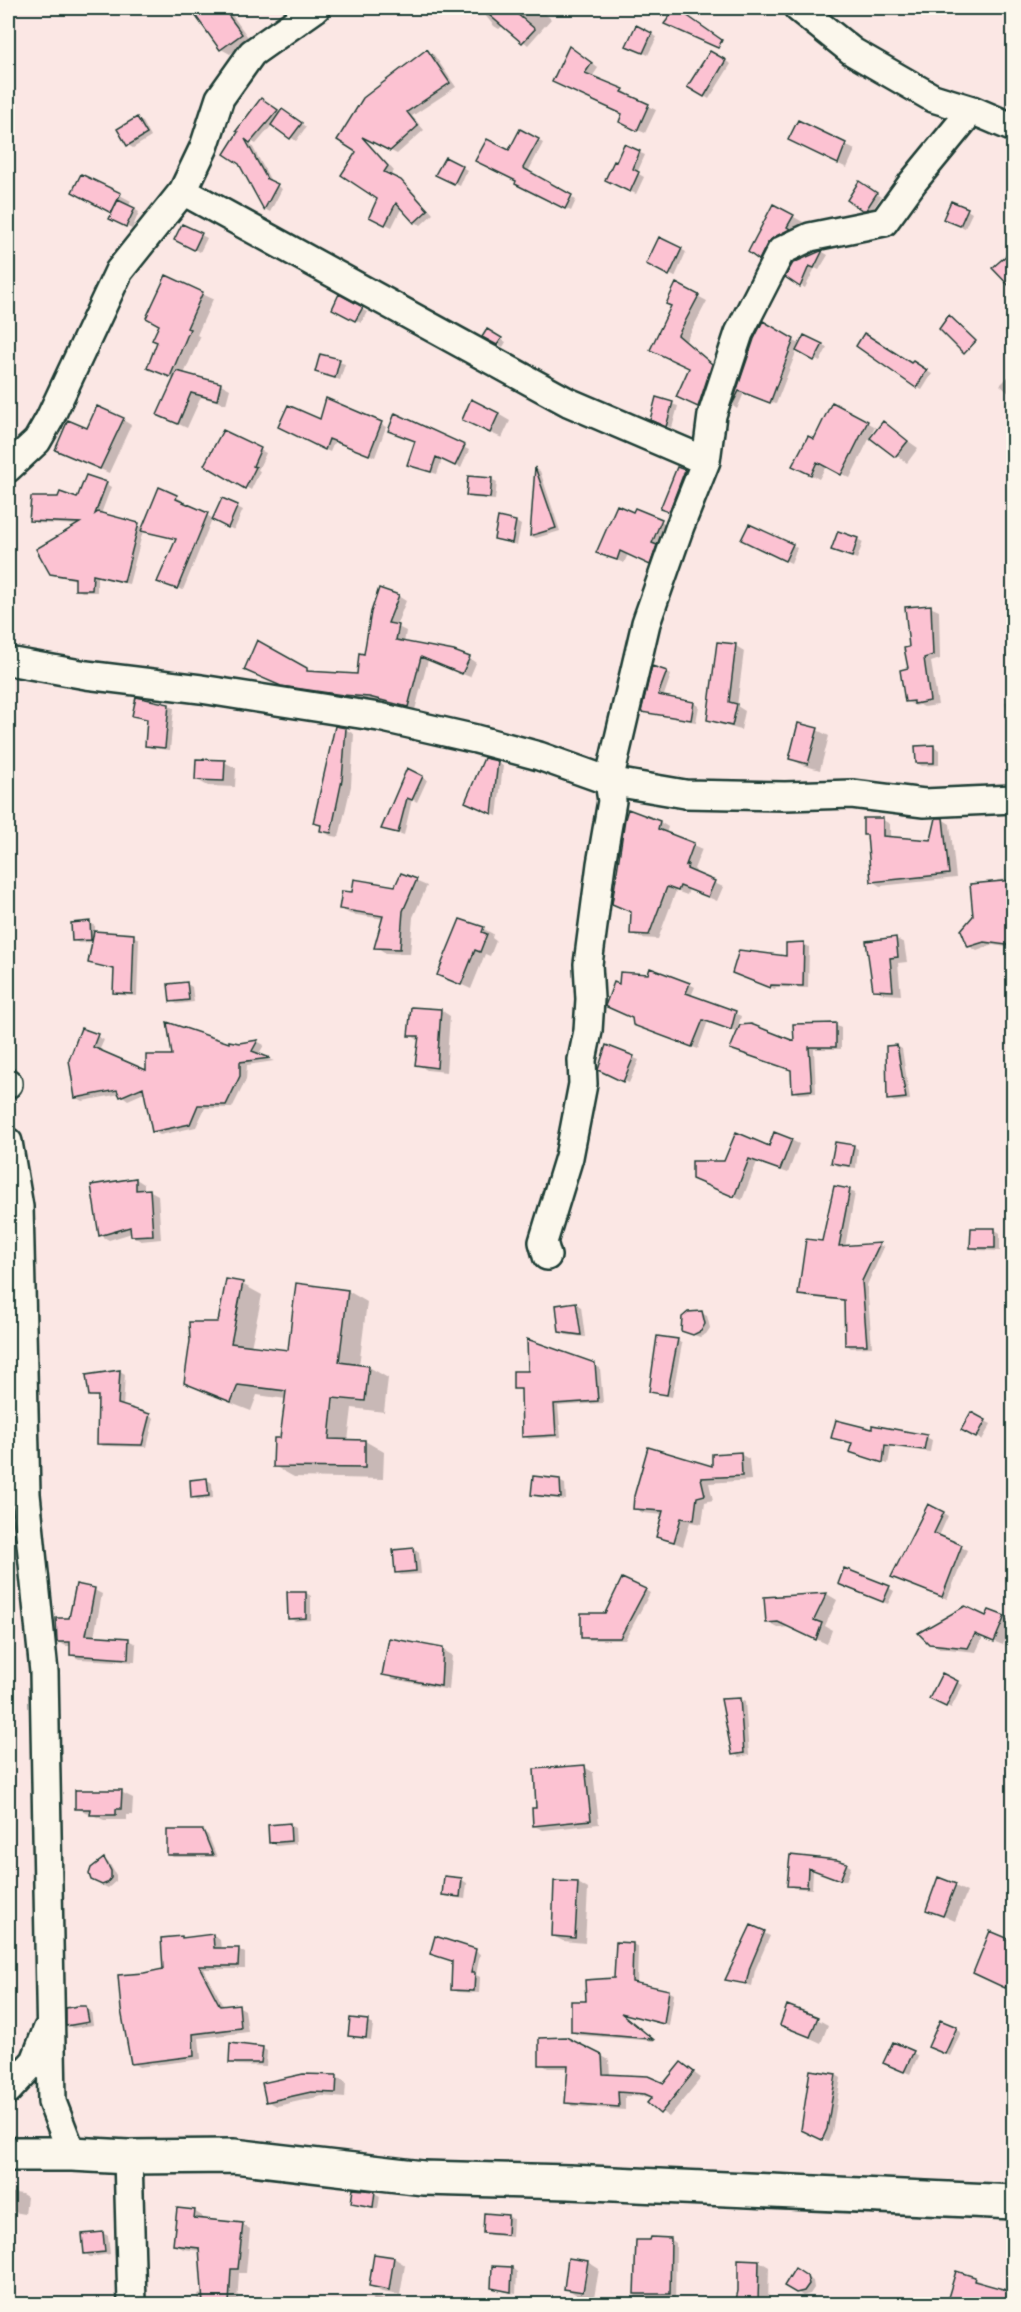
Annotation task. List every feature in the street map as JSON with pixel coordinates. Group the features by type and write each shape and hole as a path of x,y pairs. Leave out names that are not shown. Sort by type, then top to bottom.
{"street":[{"path":"8,468 37,441 49,420 119,271 183,191 204,147 220,98 252,53 316,8"},
{"path":"798,8 853,52 933,98 972,110 1014,128"},
{"path":"547,1256 543,1242 569,1157 583,1084 582,1060 588,1031 590,999 588,964 612,801 609,781 646,623 680,526 706,461 712,415 739,333 781,251 810,237 884,222 972,110"},
{"path":"183,191 568,402 706,461"},
{"path":"8,661 86,675 201,689 379,717 540,756 609,781 685,794 785,796 852,794 924,802 1014,799"},
{"path":"8,1142 20,1219 26,1494 44,1672 52,2102 72,2154"},
{"path":"8,2090 35,2061 50,2022"},
{"path":"8,2154 128,2157 234,2156 423,2178 1014,2202"},
{"path":"128,2157 132,2304"}],"building":[{"path":"190,8 223,8 242,34 220,50"},
{"path":"481,8 510,8 535,29 522,43"},
{"path":"676,8 722,40 718,48 664,24"},
{"path":"636,25 652,33 643,53 626,46"},
{"path":"569,46 592,63 585,73 624,89 622,92 649,104 637,131 619,122 622,114 552,82"},
{"path":"427,49 450,83 407,112 418,126 390,151 362,137 388,166 384,172 401,180 428,210 414,223 396,203 385,225 369,217 377,199 341,175 356,152 337,140 363,98"},
{"path":"710,51 726,60 704,97 687,87"},
{"path":"261,98 278,110 250,143 245,139 267,179 278,184 264,210 239,164 224,154 238,132 236,131"},
{"path":"282,109 302,123 290,139 271,125"},
{"path":"137,117 147,134 127,146 117,129"},
{"path":"798,120 846,143 838,164 788,140"},
{"path":"520,129 539,139 523,168 572,195 565,209 475,161 487,139 509,150"},
{"path":"624,144 640,151 633,169 639,172 630,192 605,180"},
{"path":"445,157 463,166 454,184 435,175"},
{"path":"81,174 121,193 111,213 72,192"},
{"path":"859,181 877,193 866,210 862,210 847,200"},
{"path":"118,200 135,208 126,227 109,219"},
{"path":"951,201 968,208 960,226 943,219"},
{"path":"773,204 794,215 787,227 790,229 774,237 767,244 759,260 748,252"},
{"path":"182,224 202,233 194,250 174,240"},
{"path":"659,237 682,248 669,276 646,264"},
{"path":"1014,249 1014,291 992,268"},
{"path":"823,250 814,268 809,266 800,287 785,277 793,263"},
{"path":"166,275 203,292 187,328 190,329 170,377 147,368 157,342 152,340 159,325 146,318"},
{"path":"676,283 699,295 678,335 712,364 698,407 676,397 689,368 650,350 671,306 666,304"},
{"path":"339,294 363,307 355,321 332,309"},
{"path":"949,315 976,341 964,354 939,329"},
{"path":"763,321 794,339 770,403 739,391 731,407 754,339"},
{"path":"487,329 502,338 497,345 482,337"},
{"path":"864,333 911,363 913,361 927,370 916,388 856,346"},
{"path":"804,335 823,344 814,361 796,351"},
{"path":"320,354 340,359 335,378 315,372"},
{"path":"177,371 221,383 217,400 191,393 178,424 157,415"},
{"path":"656,397 673,402 666,427 650,420"},
{"path":"326,398 382,422 369,455 329,439 325,450 278,427 288,405 320,419"},
{"path":"471,399 499,413 490,433 462,420"},
{"path":"832,402 868,421 841,475 817,462 811,475 792,466 808,436 814,439"},
{"path":"97,406 124,418 100,469 55,450 68,420 87,428"},
{"path":"395,413 465,445 455,466 436,457 431,472 407,465 415,441 388,431"},
{"path":"883,421 908,441 895,457 870,438"},
{"path":"223,430 261,448 253,466 256,467 245,489 204,465"},
{"path":"535,467 556,528 530,536"},
{"path":"677,467 685,470 669,512 660,509"},
{"path":"86,475 107,482 95,514 98,512 139,523 124,582 93,575 92,590 75,590 75,578 50,574 36,549 80,523 29,521 31,497 58,497 60,492 77,498"},
{"path":"468,476 492,478 490,498 466,496"},
{"path":"159,487 177,495 176,499 208,513 177,589 157,582 176,539 141,531"},
{"path":"222,498 238,505 228,528 212,520"},
{"path":"617,505 633,512 635,508 662,519 652,543 657,545 650,565 620,551 617,560 596,553"},
{"path":"498,517 516,521 512,543 494,539"},
{"path":"749,524 793,544 785,561 741,540"},
{"path":"838,531 858,538 852,557 831,550"},
{"path":"379,588 399,595 388,623 399,625 396,640 454,651 470,657 462,674 421,657 408,707 369,697 281,686 244,670 257,640 307,668 307,671 357,674 359,653 364,654 371,612"},
{"path":"931,605 933,655 924,658 930,701 914,704 914,701 905,702 900,670 908,668 904,648 909,647 905,607"},
{"path":"717,642 736,644 729,702 737,704 732,726 707,720"},
{"path":"652,666 667,671 658,695 694,702 691,720 641,712"},
{"path":"136,697 169,704 165,748 145,746 147,719 132,716"},
{"path":"798,723 818,728 808,764 789,759"},
{"path":"335,726 346,728 342,780 331,833 320,831 321,825 313,823"},
{"path":"934,745 934,763 916,763 915,746"},
{"path":"484,758 498,761 492,814 465,802"},
{"path":"196,759 225,760 224,781 195,780"},
{"path":"407,768 423,776 412,800 407,798 398,833 381,829"},
{"path":"628,809 660,821 658,829 694,843 686,865 688,864 687,869 715,881 708,897 680,886 678,891 667,887 649,935 630,934 631,912 612,904"},
{"path":"863,818 883,818 883,836 931,840 936,818 943,818 949,874 871,882 867,835 863,835"},
{"path":"401,873 417,879 403,911 400,949 374,948 383,916 339,909 342,891 352,892 354,879 395,886"},
{"path":"1014,880 1014,946 984,942 968,947 961,930 973,916 970,884"},
{"path":"460,919 484,927 482,932 487,934 480,952 475,950 461,985 437,975"},
{"path":"90,921 91,940 72,941 71,923"},
{"path":"94,931 134,934 132,994 113,993 114,969 88,963"},
{"path":"896,937 898,957 890,958 893,991 873,990 866,941"},
{"path":"804,942 803,986 771,985 770,988 732,973 739,950 786,956 786,943"},
{"path":"650,968 690,983 686,993 736,1011 731,1030 703,1020 692,1047 633,1025 632,1018 605,1006 614,982 619,984 620,972 648,974"},
{"path":"187,982 189,1000 170,1002 168,984"},
{"path":"411,1007 441,1009 437,1068 415,1065 419,1036 408,1036"},
{"path":"167,1022 229,1043 229,1041 239,1043 258,1040 252,1051 270,1058 240,1062 240,1076 226,1105 198,1105 190,1124 152,1132 143,1087 120,1097 117,1090 75,1098 69,1060 81,1028 98,1034 93,1047 146,1070 146,1055 172,1055"},
{"path":"836,1023 836,1047 809,1047 812,1090 792,1092 791,1070 730,1049 740,1025 751,1024 794,1041 793,1024"},
{"path":"606,1045 634,1056 623,1082 598,1070"},
{"path":"897,1045 906,1098 887,1100 886,1046"},
{"path":"736,1132 769,1146 774,1132 792,1139 780,1170 749,1159 734,1197 692,1179 692,1161 724,1161"},
{"path":"835,1142 854,1145 850,1166 831,1163"},
{"path":"136,1178 136,1190 150,1189 153,1235 131,1236 130,1227 99,1236 91,1185"},
{"path":"834,1186 850,1189 839,1246 880,1243 862,1281 867,1345 845,1345 844,1300 798,1295 806,1239 822,1241"},
{"path":"971,1228 995,1228 995,1248 970,1248"},
{"path":"226,1279 243,1282 231,1343 288,1350 296,1283 348,1290 339,1362 369,1366 365,1401 333,1398 329,1439 365,1440 365,1468 273,1467 274,1438 280,1438 286,1391 238,1385 231,1402 184,1383 190,1341 189,1322 218,1322"},
{"path":"576,1302 581,1335 559,1332 556,1305"},
{"path":"702,1311 705,1324 701,1331 693,1335 681,1331 682,1317 688,1312"},
{"path":"657,1336 678,1339 667,1395 649,1392"},
{"path":"527,1339 595,1363 598,1401 554,1404 556,1435 522,1437 521,1389 513,1389 513,1371 528,1371"},
{"path":"120,1370 118,1404 150,1414 142,1445 97,1444 98,1396 89,1396 86,1375"},
{"path":"971,1412 986,1420 976,1438 961,1430"},
{"path":"836,1420 872,1429 872,1425 927,1435 924,1450 885,1445 883,1463 849,1452 852,1443 831,1438"},
{"path":"648,1447 712,1466 712,1454 741,1452 742,1476 701,1478 705,1495 697,1497 694,1520 681,1518 674,1542 656,1537 663,1511 633,1509 634,1496"},
{"path":"533,1476 560,1479 561,1498 531,1495"},
{"path":"207,1478 209,1496 191,1498 190,1480"},
{"path":"928,1504 944,1512 934,1533 962,1545 942,1597 891,1577"},
{"path":"414,1548 416,1571 395,1573 393,1550"},
{"path":"844,1568 890,1586 883,1602 838,1584"},
{"path":"622,1578 646,1589 620,1638 581,1638 581,1613 605,1613"},
{"path":"76,1584 95,1588 86,1635 129,1638 128,1659 70,1655 70,1642 57,1642 56,1618 69,1618"},
{"path":"287,1592 306,1592 306,1618 288,1619"},
{"path":"827,1593 814,1620 822,1623 816,1640 778,1622 766,1623 764,1597"},
{"path":"965,1606 986,1616 989,1610 1005,1616 994,1642 975,1634 968,1648 929,1644 918,1633"},
{"path":"389,1638 443,1648 441,1686 382,1675"},
{"path":"942,1673 958,1681 946,1707 929,1699"},
{"path":"740,1698 744,1753 732,1755 721,1699"},
{"path":"585,1765 591,1820 533,1826 532,1808 536,1808 534,1769"},
{"path":"75,1790 122,1790 121,1809 116,1809 116,1815 90,1815 91,1809 75,1809"},
{"path":"290,1823 291,1841 269,1843 268,1825"},
{"path":"167,1830 203,1830 213,1855 167,1855"},
{"path":"790,1855 847,1863 840,1880 808,1868 807,1887 787,1886"},
{"path":"104,1858 111,1871 111,1878 102,1885 91,1880 89,1874 91,1868"},
{"path":"444,1876 462,1878 460,1897 442,1895"},
{"path":"938,1877 956,1884 943,1916 926,1910"},
{"path":"554,1881 578,1882 575,1938 552,1936"},
{"path":"751,1925 765,1931 750,1967 746,1984 725,1980"},
{"path":"990,1931 1014,1941 1014,1968 1005,1988 973,1973"},
{"path":"213,1934 214,1948 239,1948 238,1966 199,1966 220,2006 239,2004 241,2028 193,2034 194,2056 131,2064 121,2010 118,1975 163,1969 161,1938"},
{"path":"435,1936 476,1949 471,1973 475,1973 474,1991 451,1990 452,1961 430,1954"},
{"path":"616,1942 633,1943 632,1982 669,1990 664,2024 621,2013 653,2039 571,2032 571,2001 586,2001 585,1980 614,1978"},
{"path":"787,2005 818,2017 810,2037 780,2025"},
{"path":"86,2006 89,2022 66,2026 66,2008"},
{"path":"350,2018 368,2020 366,2038 348,2036"},
{"path":"940,2020 957,2027 945,2054 928,2047"},
{"path":"566,2037 602,2055 603,2074 648,2076 664,2083 681,2062 694,2072 660,2114 647,2103 652,2097 645,2094 618,2092 619,2107 565,2103 568,2065 539,2065 539,2038"},
{"path":"893,2042 914,2051 904,2072 883,2063"},
{"path":"230,2043 263,2047 261,2063 229,2063"},
{"path":"810,2070 836,2074 827,2129 822,2140 801,2130"},
{"path":"303,2074 337,2075 336,2093 311,2092 266,2102 262,2083"},
{"path":"353,2189 375,2191 373,2207 351,2203"},
{"path":"177,2208 195,2210 194,2218 243,2223 238,2269 231,2269 229,2304 203,2304 199,2248 173,2245"},
{"path":"484,2213 508,2215 507,2235 483,2233"},
{"path":"103,2232 105,2252 84,2254 82,2234"},
{"path":"651,2237 671,2238 670,2294 634,2294 636,2240 650,2240"},
{"path":"374,2254 394,2257 389,2290 369,2286"},
{"path":"568,2258 588,2261 583,2292 564,2289"},
{"path":"738,2259 759,2260 758,2304 735,2304 738,2291"},
{"path":"492,2266 512,2267 511,2292 491,2288"},
{"path":"795,2268 807,2276 809,2284 804,2291 796,2293 784,2286"},
{"path":"956,2271 975,2277 974,2281 1014,2292 1014,2304 957,2304 947,2301"}]}
